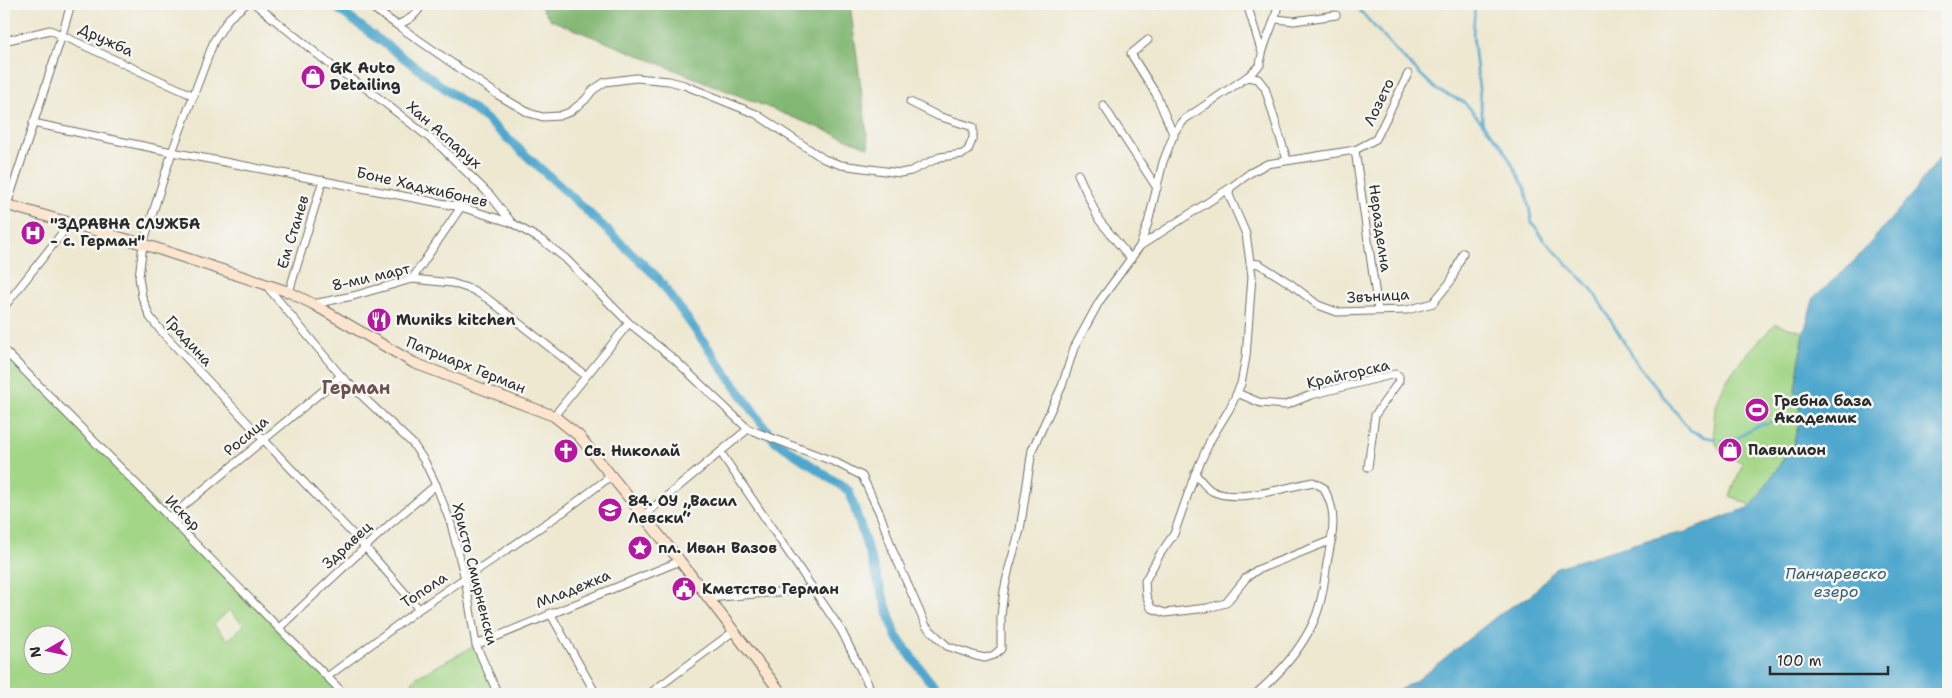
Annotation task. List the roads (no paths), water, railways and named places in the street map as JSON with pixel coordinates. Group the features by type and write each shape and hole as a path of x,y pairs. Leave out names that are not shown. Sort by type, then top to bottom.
{"street":[{"path":"6,204 62,35 70,4"},
{"name":"Градина","path":"246,4 229,18 214,41 172,152 142,244 139,277 142,297 150,317 161,331 365,547 419,610"},
{"name":"Хан Аспарух","path":"255,4 332,66 367,89 441,147 490,195 512,223"},
{"path":"367,4 498,95 528,113 543,117 559,116 570,112 585,100 593,90 605,82 636,78 684,85 703,94 741,107 792,136 824,159 841,165 900,173 911,171 940,158 962,154 968,150 973,138 973,127 938,116 910,102"},
{"path":"397,25 410,20 419,11 422,4"},
{"path":"1140,246 1164,162 1174,136 1185,119 1247,77 1260,65 1261,50 1248,4"},
{"path":"1261,50 1276,19 1278,4"},
{"path":"1276,19 1294,20 1336,15"},
{"name":"Дружба","path":"4,41 50,30 194,96"},
{"path":"1148,40 1132,54 1156,94 1174,136"},
{"name":"Лозето","path":"1140,246 1250,173 1267,164 1355,150 1376,139 1408,74"},
{"path":"1247,77 1258,78 1265,88 1287,160"},
{"path":"1103,105 1157,188"},
{"name":"Боне Хаджибонев","path":"32,123 172,152 461,207 512,223 544,241 565,258 629,323 674,360 748,429 817,457 835,462 862,476 880,514 926,626 947,646 985,658 994,655 1001,648 1001,616 1004,590 1020,530 1032,450 1052,408 1074,348 1086,323 1140,246"},
{"name":"Неразделна","path":"1355,150 1378,310"},
{"path":"1078,174 1099,220 1131,259"},
{"name":"Ем Станев","path":"288,292 323,180"},
{"path":"1230,188 1229,195 1246,234 1252,276 1248,338 1242,384 1211,439 1195,474 1174,534 1145,581 1146,595 1151,608 1165,613 1207,608 1226,602 1246,578 1258,570 1332,540"},
{"name":"Патриарх Герман","path":"6,204 264,282 314,304 414,362 554,416 579,436 680,561 782,694"},
{"path":"412,279 461,207"},
{"path":"4,307 70,223"},
{"name":"Звъница","path":"1250,263 1259,264 1318,304 1337,312 1407,310 1433,303 1451,281 1463,253"},
{"name":"8-ми март","path":"314,304 412,279 438,281 473,290 488,299 586,375"},
{"name":"Христо Смирненски","path":"264,282 341,376 413,444 425,462 451,524 465,579 476,644 498,694"},
{"path":"554,416 629,323"},
{"name":"Искър","path":"4,350 344,694"},
{"name":"Крайгорска","path":"1237,393 1261,403 1286,405 1311,395 1395,374 1399,376 1399,381 1375,416 1368,467"},
{"name":"Росица","path":"168,518 341,376"},
{"path":"643,516 748,429"},
{"path":"721,453 841,630 873,694"},
{"path":"1195,474 1212,491 1232,496 1264,492 1313,482 1324,488 1332,510 1332,540 1324,588 1314,622 1296,652 1270,682 1256,694"},
{"name":"Топола","path":"327,677 419,610 566,510 611,476"},
{"name":"Здравец","path":"278,628 365,547 436,485"},
{"name":"Младежка","path":"476,644 680,561"},
{"path":"709,598 814,589"},
{"path":"550,613 596,694"},
{"path":"649,694 734,631"}],"water":[{"name":"Панчаревско езеро","path":"1948,147 1948,694 1392,694 1420,678 1502,612 1530,596 1557,567 1647,540 1686,532 1752,506 1793,445 1801,416 1795,390 1804,332 1814,297 1852,264 1909,198"}],"waterway":[{"path":"331,4 486,119 572,197 658,278 774,440 849,491 896,636 928,679 942,694"},
{"path":"1354,4 1401,56 1437,90 1464,102 1502,146 1525,188 1532,222 1545,241 1591,288 1637,363 1690,430 1705,437 1715,439"},
{"path":"1475,4 1473,35 1483,124"},
{"path":"1722,440 1736,439 1755,427 1766,423 1803,416"}],"place":[{"name":"GK Auto Detailing","path":"313,77"},
{"name":"\"ЗДРАВНА СЛУЖБА - с. Герман\"","path":"33,233"},
{"name":"Muniks kitchen","path":"379,320"},
{"name":"Гребна база Академик","path":"1757,410"},
{"name":"Павилион","path":"1730,450"},
{"name":"Св. Николай","path":"566,451"},
{"name":"84. ОУ „Васил Левски“","path":"610,510"},
{"name":"пл. Иван Вазов","path":"640,548"},
{"name":"Кметство Герман","path":"684,589"}],"district":[{"name":"Герман","path":"356,388"}]}
